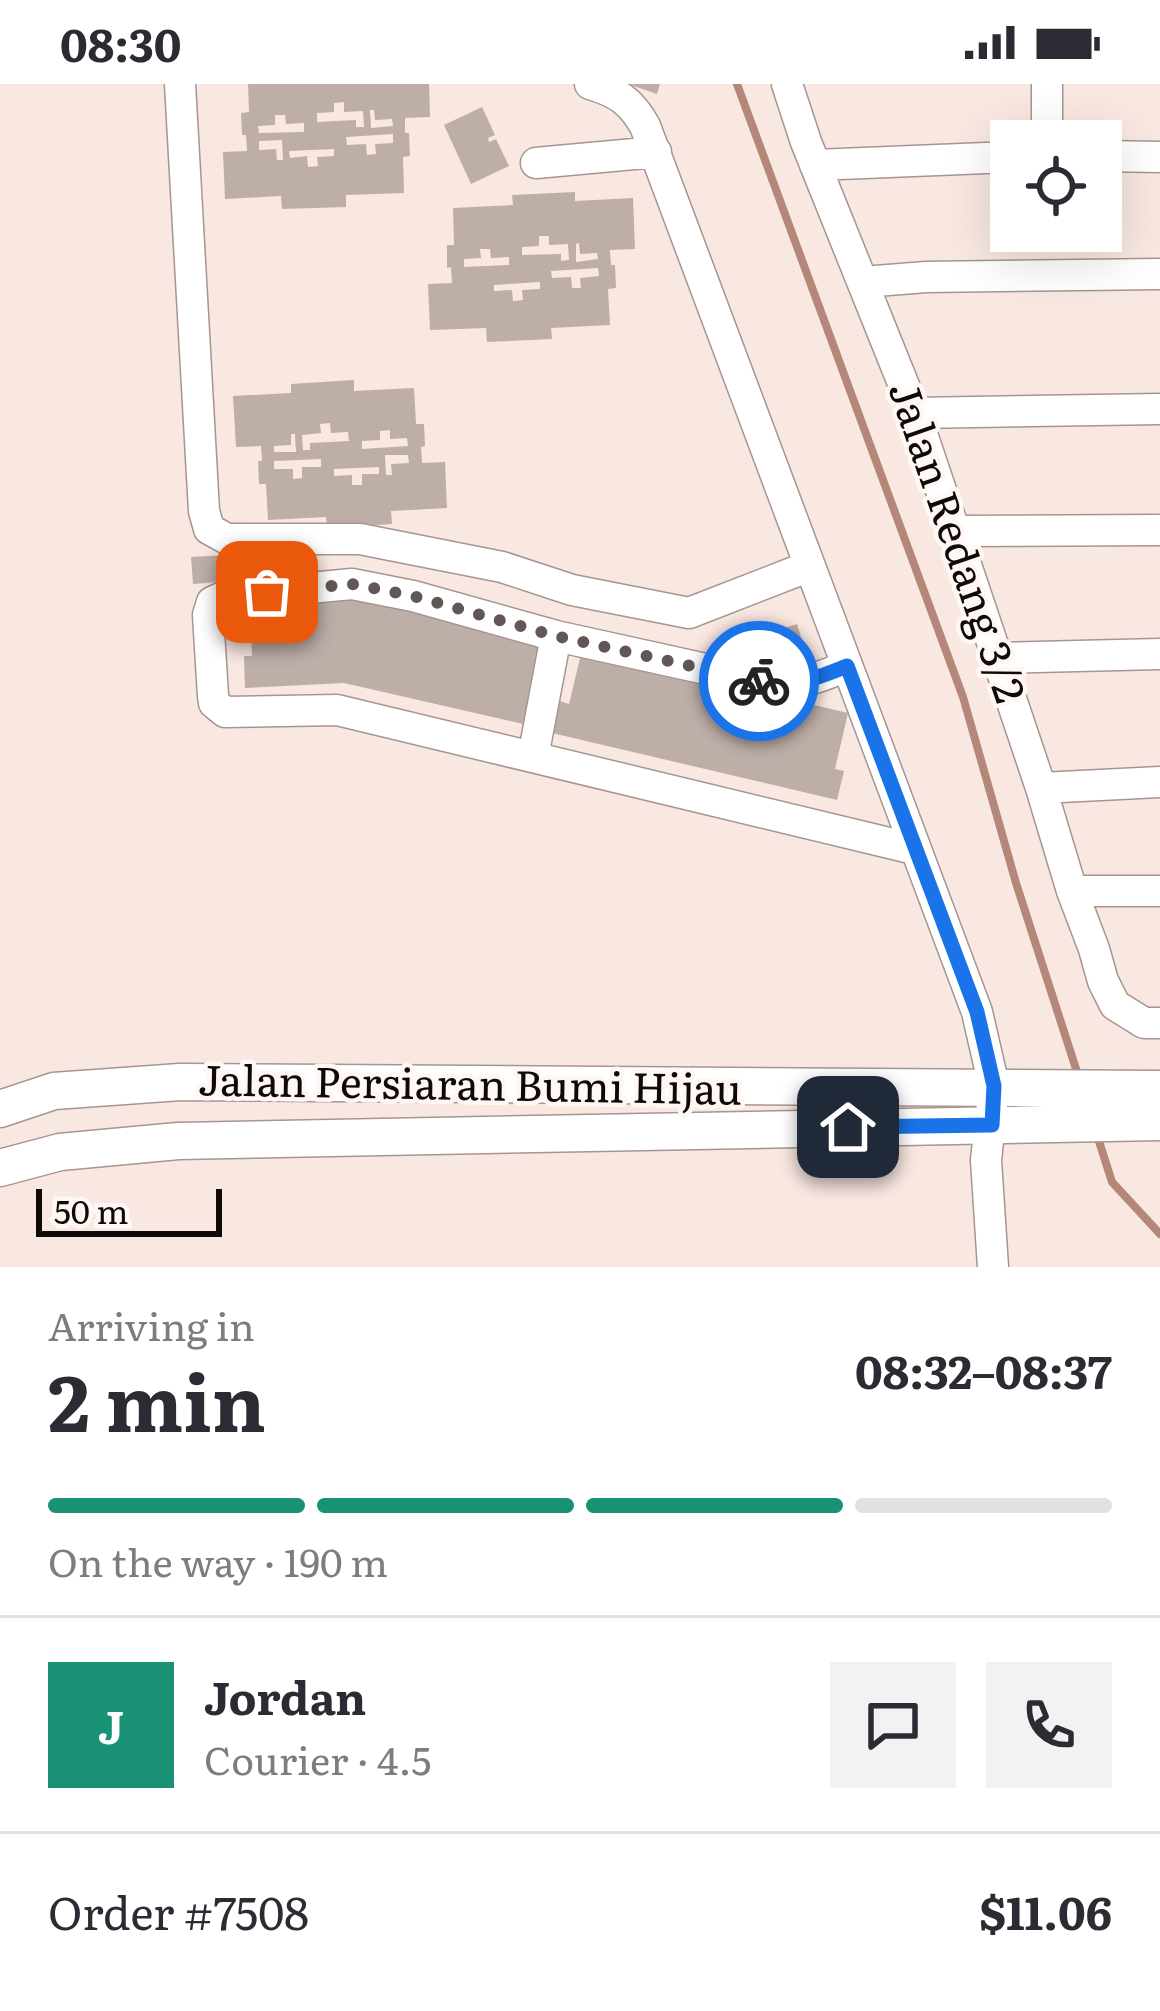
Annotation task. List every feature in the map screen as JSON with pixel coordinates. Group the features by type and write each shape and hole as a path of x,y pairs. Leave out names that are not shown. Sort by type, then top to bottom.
{"main road":[{"name":"Jalan Persiaran Bumi Hijau","path":"0,1109 54,1091 180,1082 994,1086 1035,1107"},
{"name":"Jalan Persiaran Bumi Hijau","path":"0,1168 60,1152 178,1141 992,1125 1035,1107 1152,1106"}],"street":[{"path":"179,84 204,511 209,529 227,539 360,539 502,567 572,590 689,613 810,566"},
{"path":"590,84 622,96 645,125 977,1012 994,1086 986,1160 992,1267"},
{"name":"Jalan Redang 3/2","path":"787,84 915,413 1102,981 1115,1005 1144,1023 1160,1023"},
{"path":"1047,84 1047,120"},
{"path":"536,163 656,152"},
{"path":"1122,156 1160,157"},
{"path":"815,165 990,159"},
{"path":"863,282 1160,274"},
{"path":"915,413 1160,409"},
{"path":"955,531 1160,530"},
{"path":"847,666 788,686 556,636 352,584 225,596 209,608 213,696 218,709 225,712 337,710 914,849"},
{"path":"533,757 556,636"},
{"path":"998,658 1160,654"},
{"path":"1041,788 1160,782"},
{"path":"1072,891 1160,891"}],"building":[{"path":"248,84 429,84 430,117 405,118 410,156 403,157 404,193 346,195 346,207 282,209 281,196 225,199 223,152 247,151 241,113 249,112","holes":["344,102 344,112 363,111 364,127 356,127 356,120 317,122 317,113 334,112 334,103","370,110 375,120 392,119 393,126 371,128","275,115 285,115 286,124 304,123 304,132 259,133 258,126 275,125","393,134 393,143 375,144 376,154 367,155 366,144 347,145 346,137","282,140 283,160 277,160 276,149 259,150 259,141","334,149 334,156 317,157 318,166 308,167 307,156 290,158 289,151"]},
{"path":"628,84 660,84 657,94"},
{"path":"482,107 495,135 489,142 496,139 509,166 471,184 444,125"},
{"path":"575,192 575,201 633,198 635,249 610,250 616,288 608,289 610,325 551,328 552,339 487,342 486,328 430,330 428,284 452,283 447,245 454,245 453,208 513,205 512,195","holes":["539,236 549,236 549,245 568,244 569,260 561,261 561,254 522,255 522,247 539,246","576,244 580,254 597,253 598,259 576,262","480,249 490,249 491,258 509,257 509,265 464,267 464,259 481,258","598,268 599,276 580,278 581,288 572,288 571,277 552,278 551,271","540,282 540,289 522,290 523,300 513,301 512,290 494,291 494,285"]},
{"path":"354,380 354,391 414,388 416,424 424,424 422,463 445,462 447,508 391,511 392,524 327,528 326,517 268,520 266,484 259,484 261,446 236,447 233,396 291,393 291,384","holes":["330,423 331,433 348,432 349,441 310,443 310,450 303,450 302,435 321,433 320,424","390,430 390,439 407,438 408,446 362,449 362,441 380,440 380,431","291,434 295,434 296,452 274,452 274,446 291,445","385,455 408,455 409,463 391,464 392,475 386,475","321,459 321,467 302,467 302,478 293,479 293,469 274,469 274,461","379,467 379,474 362,474 362,485 352,485 352,475 334,476 334,469"]},
{"path":"228,555 229,581 193,584 191,557"},
{"path":"354,593 543,638 529,696 539,698 532,726 344,683 245,688 244,656 252,656 250,600"},
{"path":"797,624 805,650 762,664 753,638"},
{"path":"582,650 848,713 835,769 844,771 837,800 552,733 560,701 569,704"}],"waterway":[{"path":"737,84 963,697 1078,1075"},
{"path":"1097,1135 1112,1182 1160,1234"}],"way so far":[{"path":"267,592 352,584 759,681"}],"route":[{"path":"759,681 788,686 847,666 977,1012 994,1086 992,1125 848,1127"}]}
